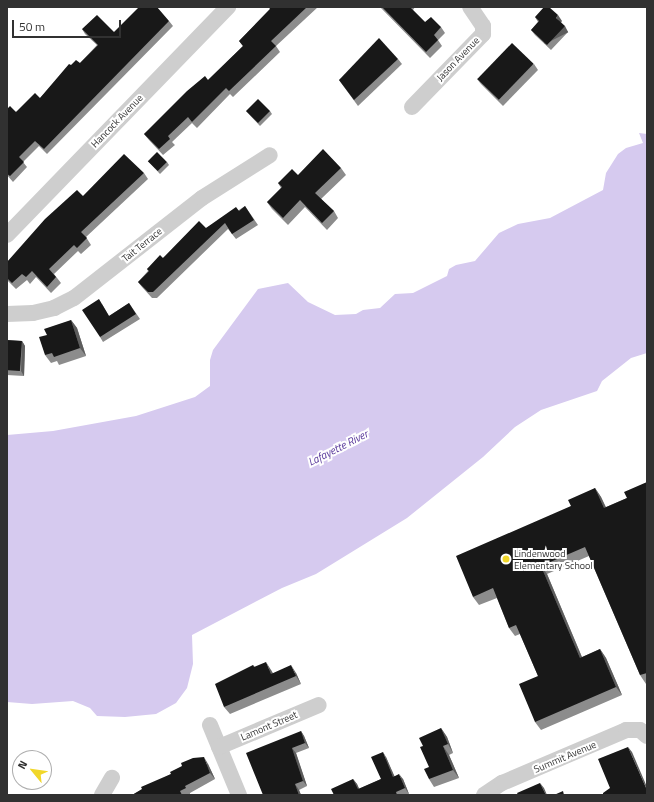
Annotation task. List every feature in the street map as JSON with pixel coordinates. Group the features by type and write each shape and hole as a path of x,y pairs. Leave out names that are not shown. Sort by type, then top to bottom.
{"street":[{"name":"Hancock Avenue","path":"7,235 228,7"},
{"name":"Jason Avenue","path":"412,107 483,34 483,26 470,7"},
{"name":"Tait Terrace","path":"7,314 33,313 54,308 74,298 202,198 270,155"},
{"name":"Lamont Street","path":"219,747 320,705"},
{"path":"210,725 239,795"},
{"name":"Summit Avenue","path":"490,793 626,730 640,730 647,736"},
{"path":"102,795 112,778"}],"water":[{"name":"Lafayette River","path":"639,133 647,134 647,353 631,358 602,381 597,391 541,410 515,427 483,457 407,518 316,574 282,588 192,635 193,664 187,688 176,703 156,714 125,717 97,716 90,708 73,701 32,704 7,702 7,435 53,431 136,416 195,397 210,386 210,360 213,350 258,289 288,283 308,302 335,315 356,314 363,310 380,308 395,294 413,293 447,276 449,269 456,265 475,261 499,233 518,224 550,218 603,190 606,173 618,154 626,148 643,143"}],"building":[{"path":"139,7 157,7 169,21 44,149 35,141 19,157 24,162 10,176 7,174 7,109 10,106 16,112 35,93 40,98 69,64 71,65 76,60 80,63 98,45 82,29 97,15 114,32"},
{"path":"269,7 307,7 271,41 276,46 229,91 226,88 192,122 188,117 168,136 170,139 159,149 144,134 187,91 205,76 208,80 243,46 239,41 270,9"},
{"path":"382,7 410,7 425,22 431,17 441,27 434,35 438,40 426,52"},
{"path":"544,7 549,7 558,15 556,18 565,26 547,45 531,30 539,21 535,17"},
{"path":"379,38 398,59 354,100 339,80"},
{"path":"512,43 534,64 499,100 477,79"},
{"path":"258,99 270,111 258,123 246,111"},
{"path":"323,149 341,168 315,193 334,211 322,223 300,200 283,218 267,202 282,187 278,183 292,169 298,175"},
{"path":"157,152 167,162 158,171 148,161"},
{"path":"124,154 144,173 81,232 87,238 77,248 74,245 49,269 56,277 47,287 32,271 26,277 22,274 12,283 7,278 7,262 45,219 77,190 83,196"},
{"path":"245,206 254,220 232,234 225,223 153,292 148,292 138,282 149,271 147,269 160,255 163,258 199,221 206,228 236,207 239,211"},
{"path":"99,299 109,316 129,303 136,314 100,337 82,310"},
{"path":"71,320 80,348 54,357 52,353 45,355 39,337 47,335 44,329"},
{"path":"7,340 22,341 20,371 7,370"},
{"path":"647,482 647,673 640,675 585,547 541,566 580,658 600,649 616,687 535,722 519,684 538,676 516,625 509,628 493,588 473,597 456,556 571,506 568,500 595,488 604,508 627,498 624,492"},
{"path":"266,662 271,674 291,665 296,676 224,707 215,684 253,665 254,667"},
{"path":"441,728 448,744 443,746 453,770 429,779 424,769 429,767 420,747 423,746 419,738"},
{"path":"301,731 305,743 292,748 303,781 295,784 299,795 263,795 246,753"},
{"path":"628,747 647,790 647,795 603,795 603,793 610,788 598,759"},
{"path":"383,752 393,777 399,774 405,788 396,792 397,795 334,795 331,789 353,779 358,789 381,779 371,757"},
{"path":"204,757 210,773 185,786 186,788 180,791 182,795 132,795 142,789 141,787 171,774 170,772 182,766 181,763 193,758"},
{"path":"540,783 546,795 518,795 517,793"},
{"path":"563,791 564,795 554,795"}],"place":[{"name":"Lindenwood Elementary School","path":"506,559"}]}
